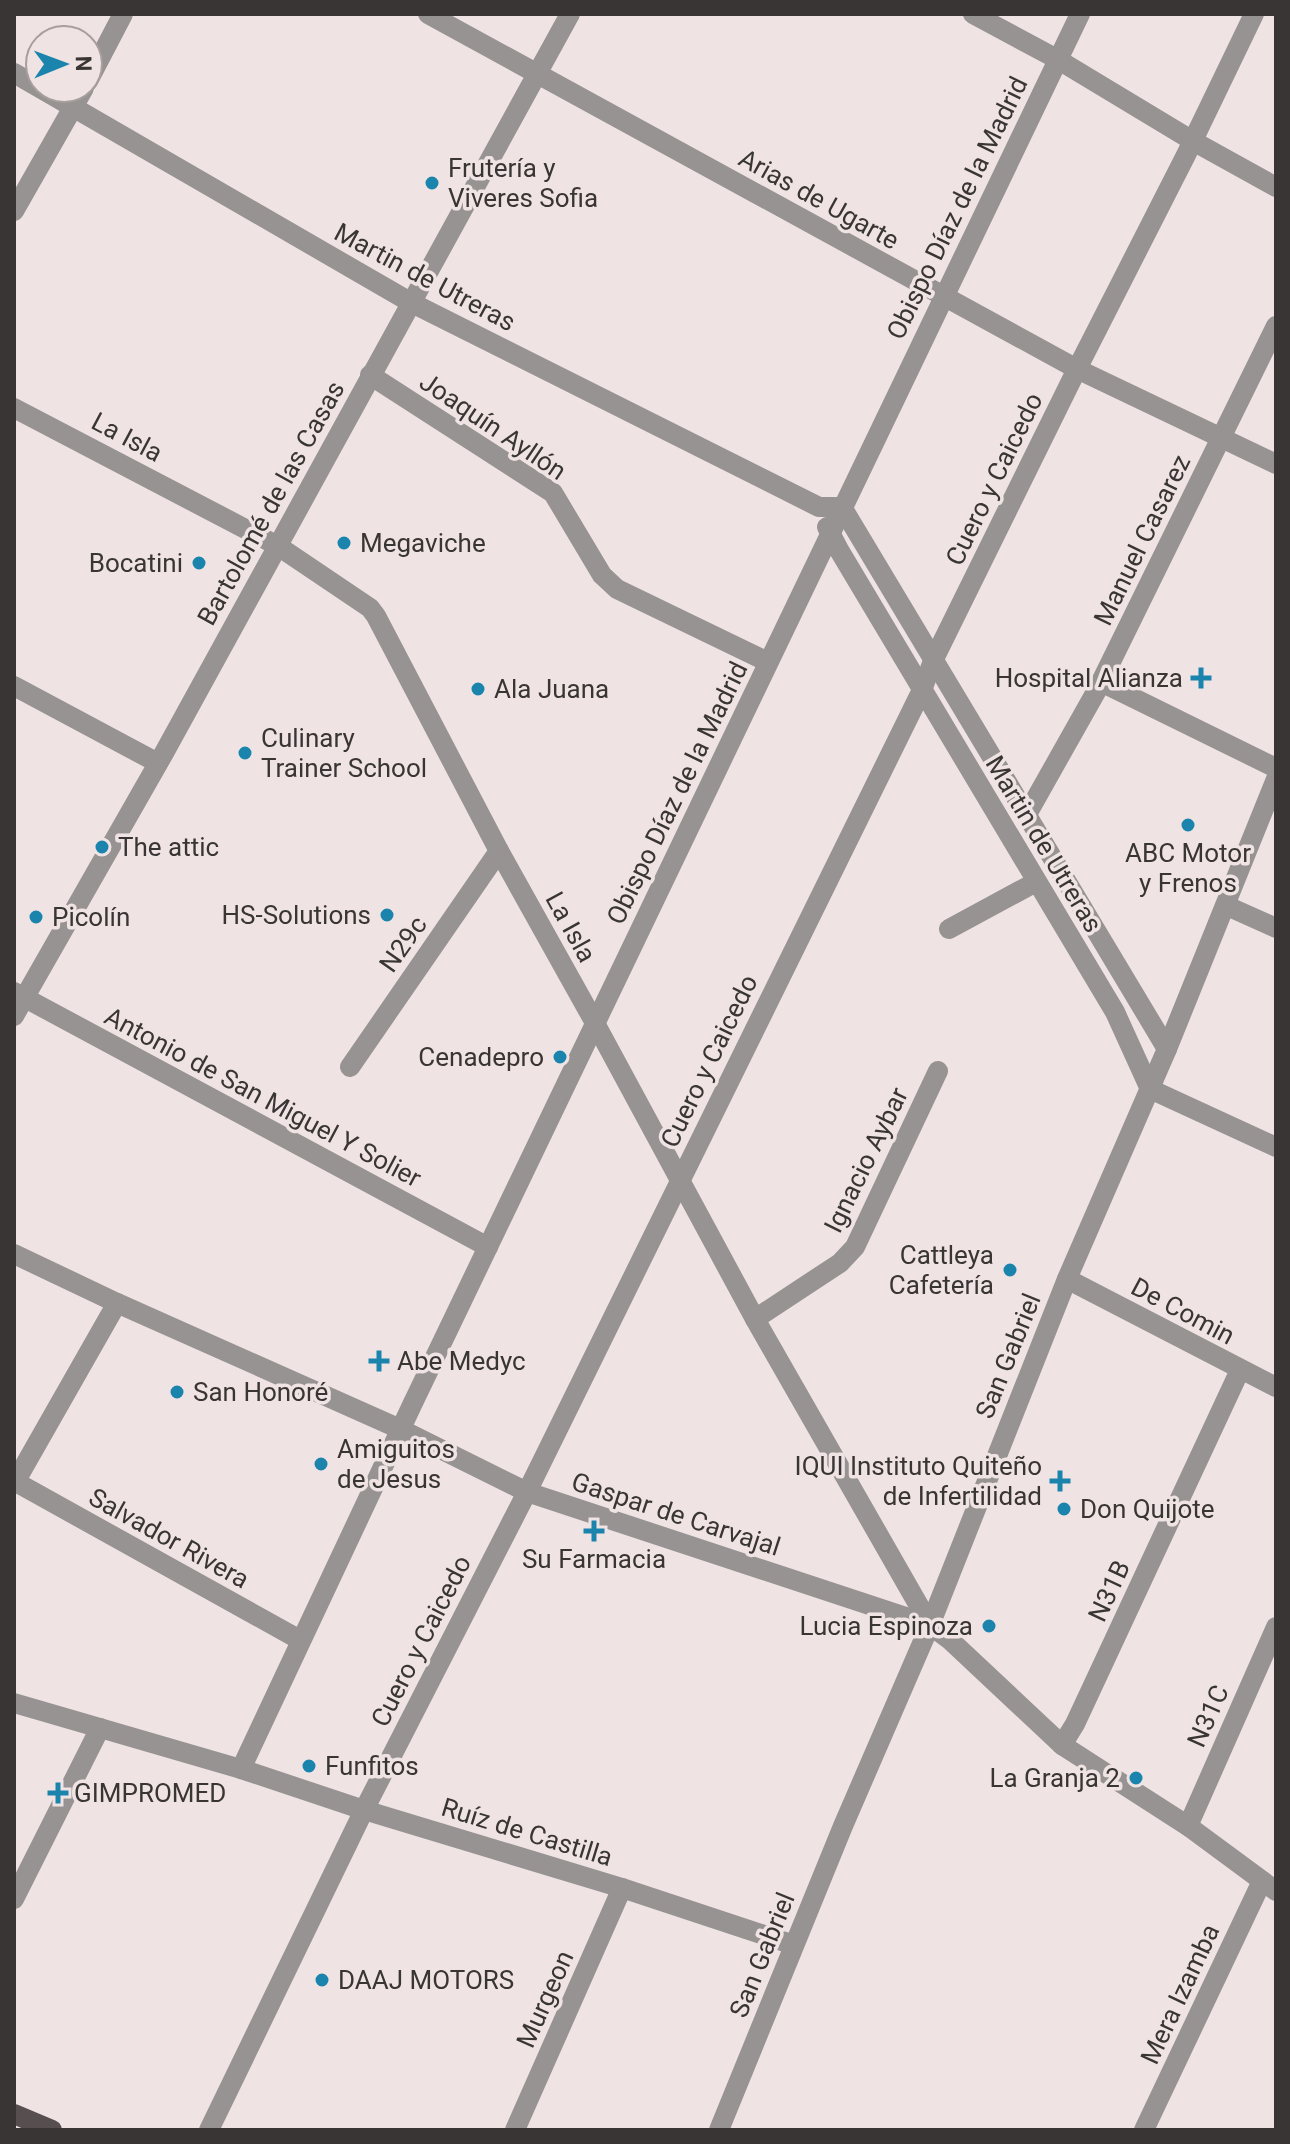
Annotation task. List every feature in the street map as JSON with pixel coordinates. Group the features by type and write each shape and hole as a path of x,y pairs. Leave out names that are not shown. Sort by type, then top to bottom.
{"main road":[{"path":"14,2114 52,2130"}],"street":[{"path":"104,50 123,14"},
{"name":"Arias de Ugarte","path":"428,14 1077,369 1276,464"},
{"name":"Bartolomé de las Casas","path":"17,1002 158,763 570,14"},
{"path":"973,14 1057,59 1276,187"},
{"name":"Obispo Díaz de la Madrid","path":"241,1769 400,1429 1080,14"},
{"name":"Cuero y Caicedo","path":"209,2130 364,1810 527,1492 922,690 933,661 1254,14"},
{"name":"Martin de Utreras","path":"14,73 410,302 821,508 842,507 1167,1049"},
{"path":"14,211 75,104"},
{"name":"Manuel Casarez","path":"1026,816 1101,682 1276,326"},
{"name":"Joaquín Ayllón","path":"370,375 553,493 602,575 617,589 768,662"},
{"name":"La Isla","path":"14,408 278,546 363,602 376,616 499,851 679,1181 930,1625"},
{"name":"Martin de Utreras","path":"821,508 830,535 1115,1012 1150,1089"},
{"path":"1101,682 1276,768"},
{"path":"14,686 158,763"},
{"name":"San Gabriel","path":"719,2130 843,1826 930,1625 1067,1279 1227,906 1276,779"},
{"name":"N29c","path":"350,1067 499,851"},
{"path":"949,929 1036,882"},
{"path":"1227,906 1276,928"},
{"name":"Antonio de San Miguel Y Solier","path":"17,1002 488,1247"},
{"name":"Ignacio Aybar","path":"755,1319 840,1263 855,1247 938,1071"},
{"path":"1150,1089 1276,1147"},
{"name":"Gaspar de Carvajal","path":"14,1254 400,1429 527,1492 930,1625 1062,1745 1188,1826 1269,1886"},
{"name":"De Comin","path":"1067,1279 1276,1387"},
{"path":"14,1482 117,1303"},
{"name":"N31B","path":"1062,1745 1075,1724 1240,1370"},
{"name":"Salvador Rivera","path":"14,1482 300,1640"},
{"name":"N31C","path":"1188,1826 1276,1627"},
{"name":"Ruíz de Castilla","path":"14,1703 241,1769 794,1945"},
{"path":"14,1899 100,1728"},
{"name":"Mera Izamba","path":"1144,2130 1269,1886"},
{"name":"Murgeon","path":"515,2130 622,1888"}],"place":[{"name":"Frutería y Viveres Sofia","path":"432,183"},
{"name":"Megaviche","path":"344,543"},
{"name":"Bocatini","path":"199,563"},
{"name":"Hospital Alianza","path":"1201,678"},
{"name":"Ala Juana","path":"478,689"},
{"name":"Culinary Trainer School","path":"245,753"},
{"name":"ABC Motor y Frenos","path":"1188,825"},
{"name":"The attic","path":"102,847"},
{"name":"HS-Solutions","path":"387,915"},
{"name":"Picolín","path":"36,917"},
{"name":"Cenadepro","path":"560,1057"},
{"name":"Cattleya Cafetería","path":"1010,1270"},
{"name":"Abe Medyc","path":"379,1361"},
{"name":"San Honoré","path":"177,1392"},
{"name":"Amiguitos de Jesus","path":"321,1464"},
{"name":"IQUI Instituto Quiteño de Infertilidad","path":"1060,1481"},
{"name":"Don Quijote","path":"1064,1509"},
{"name":"Su Farmacia","path":"594,1531"},
{"name":"Lucia Espinoza","path":"989,1626"},
{"name":"Funfitos","path":"309,1766"},
{"name":"La Granja 2","path":"1136,1778"},
{"name":"GIMPROMED","path":"58,1793"},
{"name":"DAAJ MOTORS","path":"322,1980"}]}
